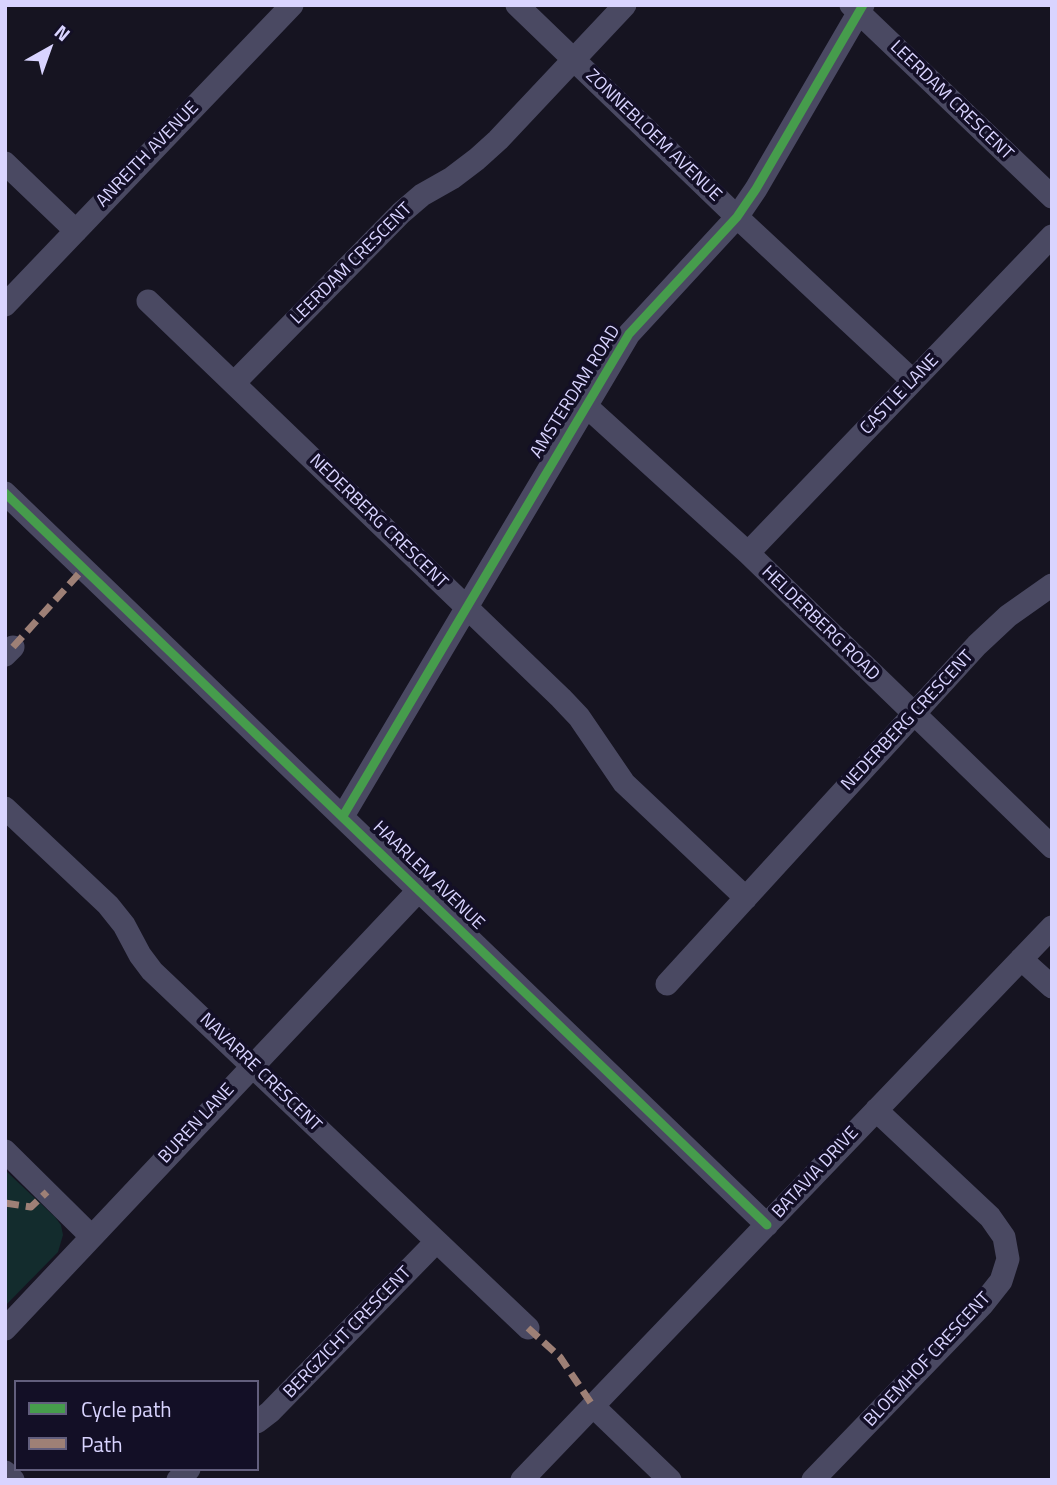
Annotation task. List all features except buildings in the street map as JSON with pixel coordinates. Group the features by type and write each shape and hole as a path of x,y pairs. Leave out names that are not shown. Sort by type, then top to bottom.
{"street":[{"name":"ANREITH AVENUE","path":"5,305 292,5"},
{"name":"ZONNEBLOEM AVENUE","path":"517,5 737,217 913,380"},
{"name":"LEERDAM CRESCENT","path":"234,383 401,212 422,195 452,178 498,140 625,5"},
{"name":"LEERDAM CRESCENT","path":"857,8 1052,197"},
{"name":"AMSTERDAM ROAD","path":"343,816 629,334 737,217 756,189 857,8"},
{"path":"5,163 76,231"},
{"name":"CASTLE LANE","path":"748,553 1052,236"},
{"name":"NEDERBERG CRESCENT","path":"148,301 579,717 624,783 746,898"},
{"name":"HELDERBERG ROAD","path":"585,405 748,553 1052,847"},
{"name":"HAARLEM AVENUE","path":"5,493 766,1226"},
{"name":"NEDERBERG CRESCENT","path":"667,984 977,645 1008,616 1052,585"},
{"name":"NAVARRE CRESCENT","path":"5,807 108,905 124,925 152,971 528,1328"},
{"name":"BUREN LANE","path":"5,1329 419,890"},
{"name":"BATAVIA DRIVE","path":"522,1480 1052,927"},
{"path":"1021,959 1052,987"},
{"name":"BLOEMHOF CRESCENT","path":"813,1480 982,1305 1001,1281 1008,1259 1004,1237 990,1217 876,1110"},
{"path":"5,1151 92,1237"},
{"name":"BERGZICHT CRESCENT","path":"259,1420 436,1242"},
{"path":"593,1406 670,1480"},
{"path":"5,1472 13,1480"}],"green space":[{"path":"5,1170 55,1217 61,1225 63,1235 58,1252 5,1306"}],"marked path":[{"path":"13,647 84,568"},
{"path":"5,1203 31,1207 47,1192"},
{"path":"528,1328 560,1357 593,1406"}],"cycle path":[{"path":"343,816 629,334 737,217 863,5"},
{"path":"5,493 767,1225"}]}
